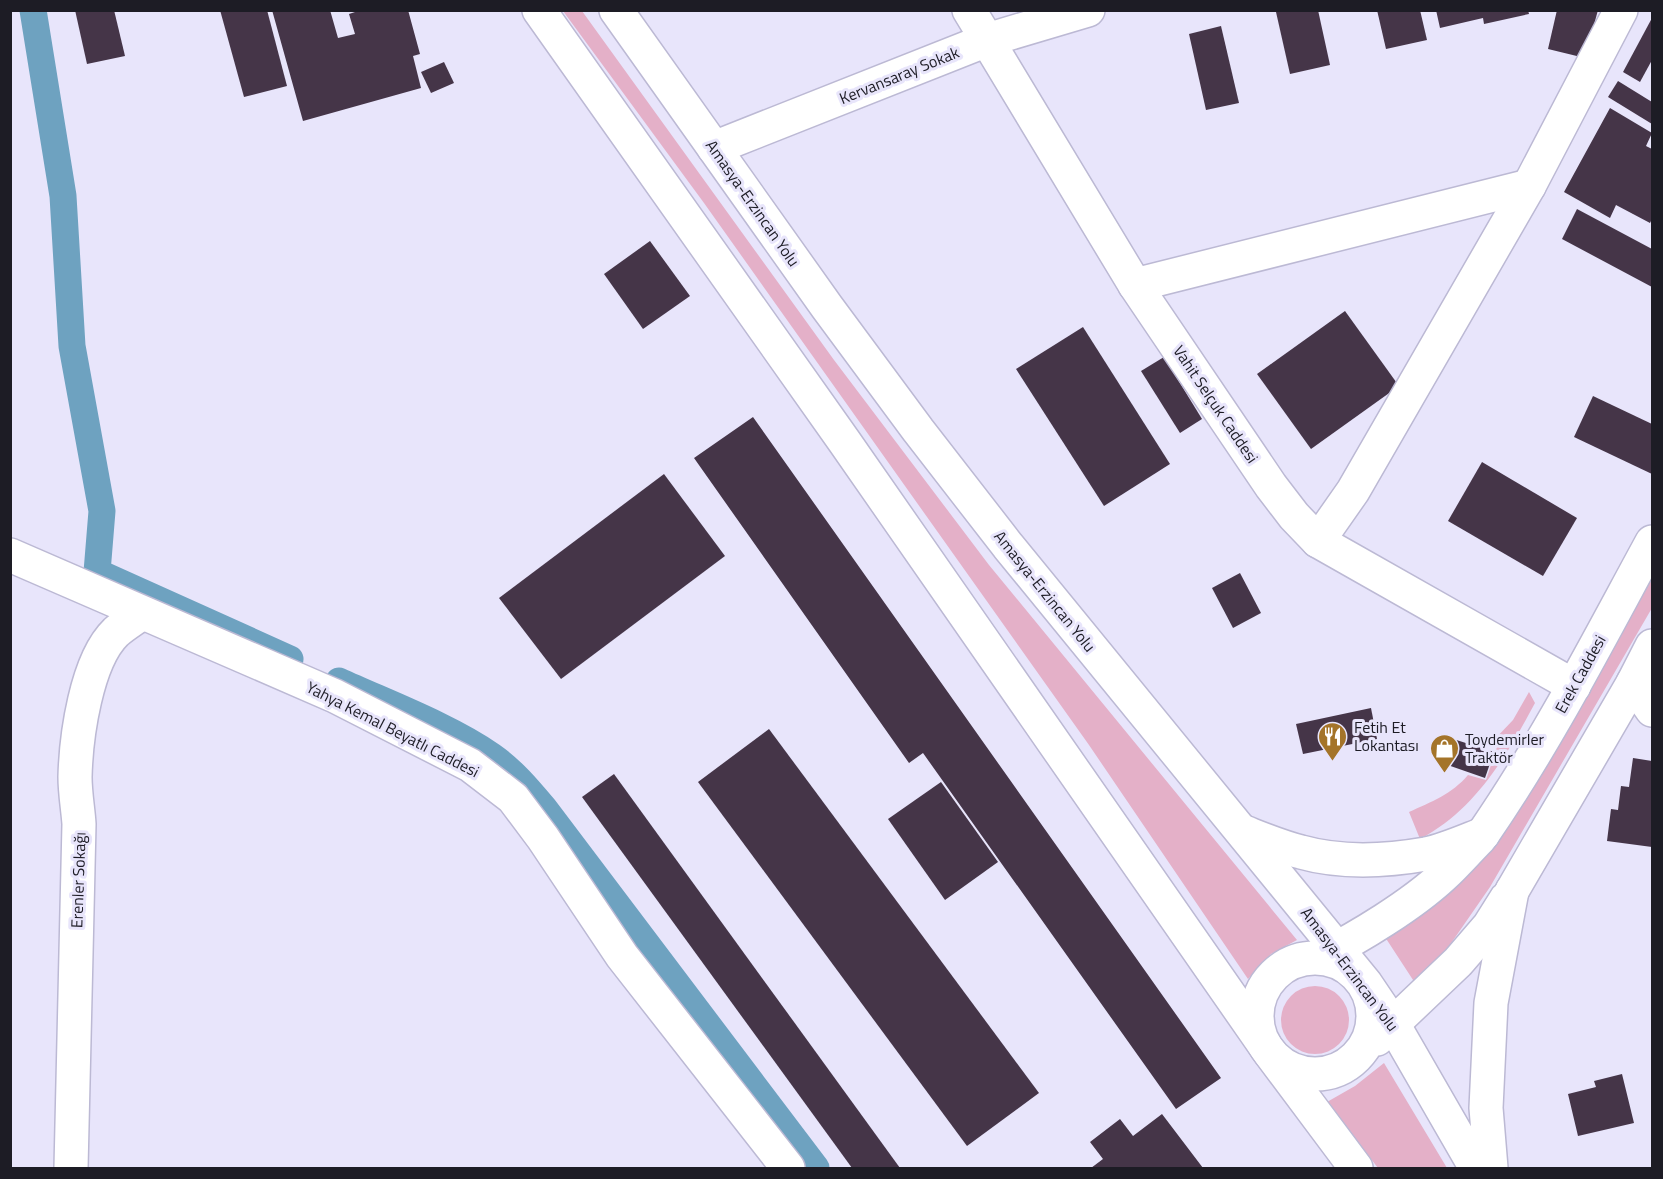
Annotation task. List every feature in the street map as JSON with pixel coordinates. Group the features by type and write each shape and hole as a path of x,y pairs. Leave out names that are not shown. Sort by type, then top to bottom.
{"main road":[{"path":"539,10 844,441 1270,1053 1356,1168"},
{"name":"Amasya-Erzincan Yolu","path":"616,10 827,307 918,430 1008,546 1243,832 1329,953"},
{"name":"Vahit Selçuk Caddesi","path":"969,10 1136,285 1271,486 1294,516 1318,541 1574,686"},
{"name":"Kervansaray Sokak","path":"714,148 987,40 1088,10"},
{"path":"1318,541 1353,491 1529,186 1621,10"},
{"path":"1136,285 1529,186"},
{"name":"Erek Caddesi","path":"1329,953 1423,893 1444,875 1483,834 1515,787 1574,686 1653,542"},
{"name":"Yahya Kemal Beyatlı Caddesi","path":"10,555 335,696 470,765 513,798 543,838 622,956 788,1168"},
{"name":"Erenler Sokağı","path":"70,1168 79,824 75,778 80,721 91,679 102,652 115,633 142,613"},
{"path":"1358,1057 1368,1041 1374,1023 1373,1005 1366,984 1354,972 1329,953 1284,966 1269,980 1260,997 1257,1017 1260,1036 1270,1053 1285,1066 1303,1074 1323,1074 1342,1069 1358,1057 1474,944 1512,891 1653,646"},
{"path":"1633,683 1653,710"},
{"path":"1243,832 1299,852 1324,858 1352,859 1428,854 1483,834"},
{"path":"1491,1168 1486,1108 1491,1003 1512,891"},
{"name":"Amasya-Erzincan Yolu","path":"1366,984 1393,1024 1476,1168"}],"shaded area":[{"path":"563,11 582,11 834,360 989,565 1297,940 1271,954 1248,979 1089,745 704,203"},
{"path":"1652,574 1652,608 1490,887 1445,952 1415,983 1385,937 1406,923"},
{"path":"1529,692 1535,703 1513,743 1487,780 1457,813 1420,839 1409,812 1448,792 1468,775 1486,780 1498,744 1493,741 1513,720"},
{"path":"1315,986 1328,989 1339,996 1346,1007 1349,1020 1346,1033 1339,1044 1328,1051 1315,1054 1302,1051 1291,1044 1284,1033 1281,1020 1284,1007 1291,996 1302,989"},
{"path":"1384,1063 1447,1168 1378,1168 1327,1102 1355,1086"}],"building":[{"path":"75,10 114,10 125,56 87,64"},
{"path":"220,10 267,10 287,86 244,97"},
{"path":"272,10 330,10 338,38 355,34 349,14 361,10 408,10 420,54 413,56 421,88 303,121"},
{"path":"1318,10 1330,65 1290,74 1276,12"},
{"path":"1377,10 1420,10 1427,40 1386,49"},
{"path":"1436,10 1528,10 1529,14 1484,24 1483,18 1440,28"},
{"path":"1557,10 1598,10 1585,58 1548,49"},
{"path":"1652,18 1652,60 1640,82 1623,72"},
{"path":"1221,26 1239,103 1206,110 1189,34"},
{"path":"444,62 454,83 431,93 421,72"},
{"path":"1618,81 1652,102 1652,124 1608,97"},
{"path":"1610,108 1652,133 1646,146 1652,149 1652,219 1650,223 1616,205 1610,218 1564,192"},
{"path":"1577,209 1652,249 1652,287 1562,239"},
{"path":"650,241 690,296 643,329 604,274"},
{"path":"1345,311 1399,386 1311,449 1257,374"},
{"path":"1083,327 1170,464 1104,506 1016,369"},
{"path":"1164,357 1202,419 1180,433 1141,371"},
{"path":"1593,396 1652,424 1652,474 1574,437"},
{"path":"753,417 1221,1078 1176,1109 923,753 909,763 694,458"},
{"path":"1482,462 1577,518 1543,576 1448,521"},
{"path":"664,474 725,556 561,679 499,598"},
{"path":"1240,573 1261,613 1233,628 1212,588"},
{"path":"1371,708 1377,739 1303,754 1296,724"},
{"path":"769,729 1039,1093 967,1146 698,782"},
{"path":"1447,737 1494,752 1485,778 1439,762"},
{"path":"1633,758 1652,761 1652,847 1607,841 1611,809 1618,810 1621,786 1629,787"},
{"path":"614,774 900,1168 852,1168 582,797"},
{"path":"941,782 998,862 945,900 888,819"},
{"path":"1622,1074 1634,1123 1578,1136 1568,1094 1596,1087 1594,1081"},
{"path":"1162,1114 1203,1168 1091,1168 1103,1159 1090,1142 1120,1119 1133,1136"}],"waterway":[{"path":"33,10 63,196 72,346 102,511 97,572 290,659"},
{"path":"339,681 457,735 492,756 520,780 544,808 816,1168"}],"place":[{"name":"Fetih Et Lokantası","path":"1333,762"},
{"name":"Toydemirler Traktör","path":"1444,774"}]}
